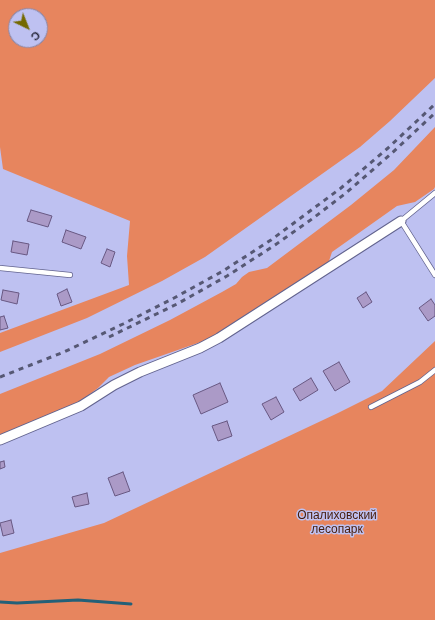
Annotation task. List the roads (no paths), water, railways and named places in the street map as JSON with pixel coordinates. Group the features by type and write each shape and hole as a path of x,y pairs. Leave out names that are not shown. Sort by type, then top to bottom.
{"street":[{"path":"0,440 81,406 114,385 140,372 200,348 219,338 401,221"}],"lane":[{"path":"435,193 401,221 435,275"},
{"path":"0,268 70,275"},
{"path":"371,407 420,382 435,370"}],"waterway":[{"path":"0,602 17,603 78,600 131,604"}],"railway":[{"path":"0,377 64,352 123,324 223,271 271,240 341,188 388,148 435,104"},
{"path":"109,337 177,304 227,276 275,245 346,193 435,113"}],"park label":[{"name":"Опалиховский лесопарк","path":"337,522"}]}
